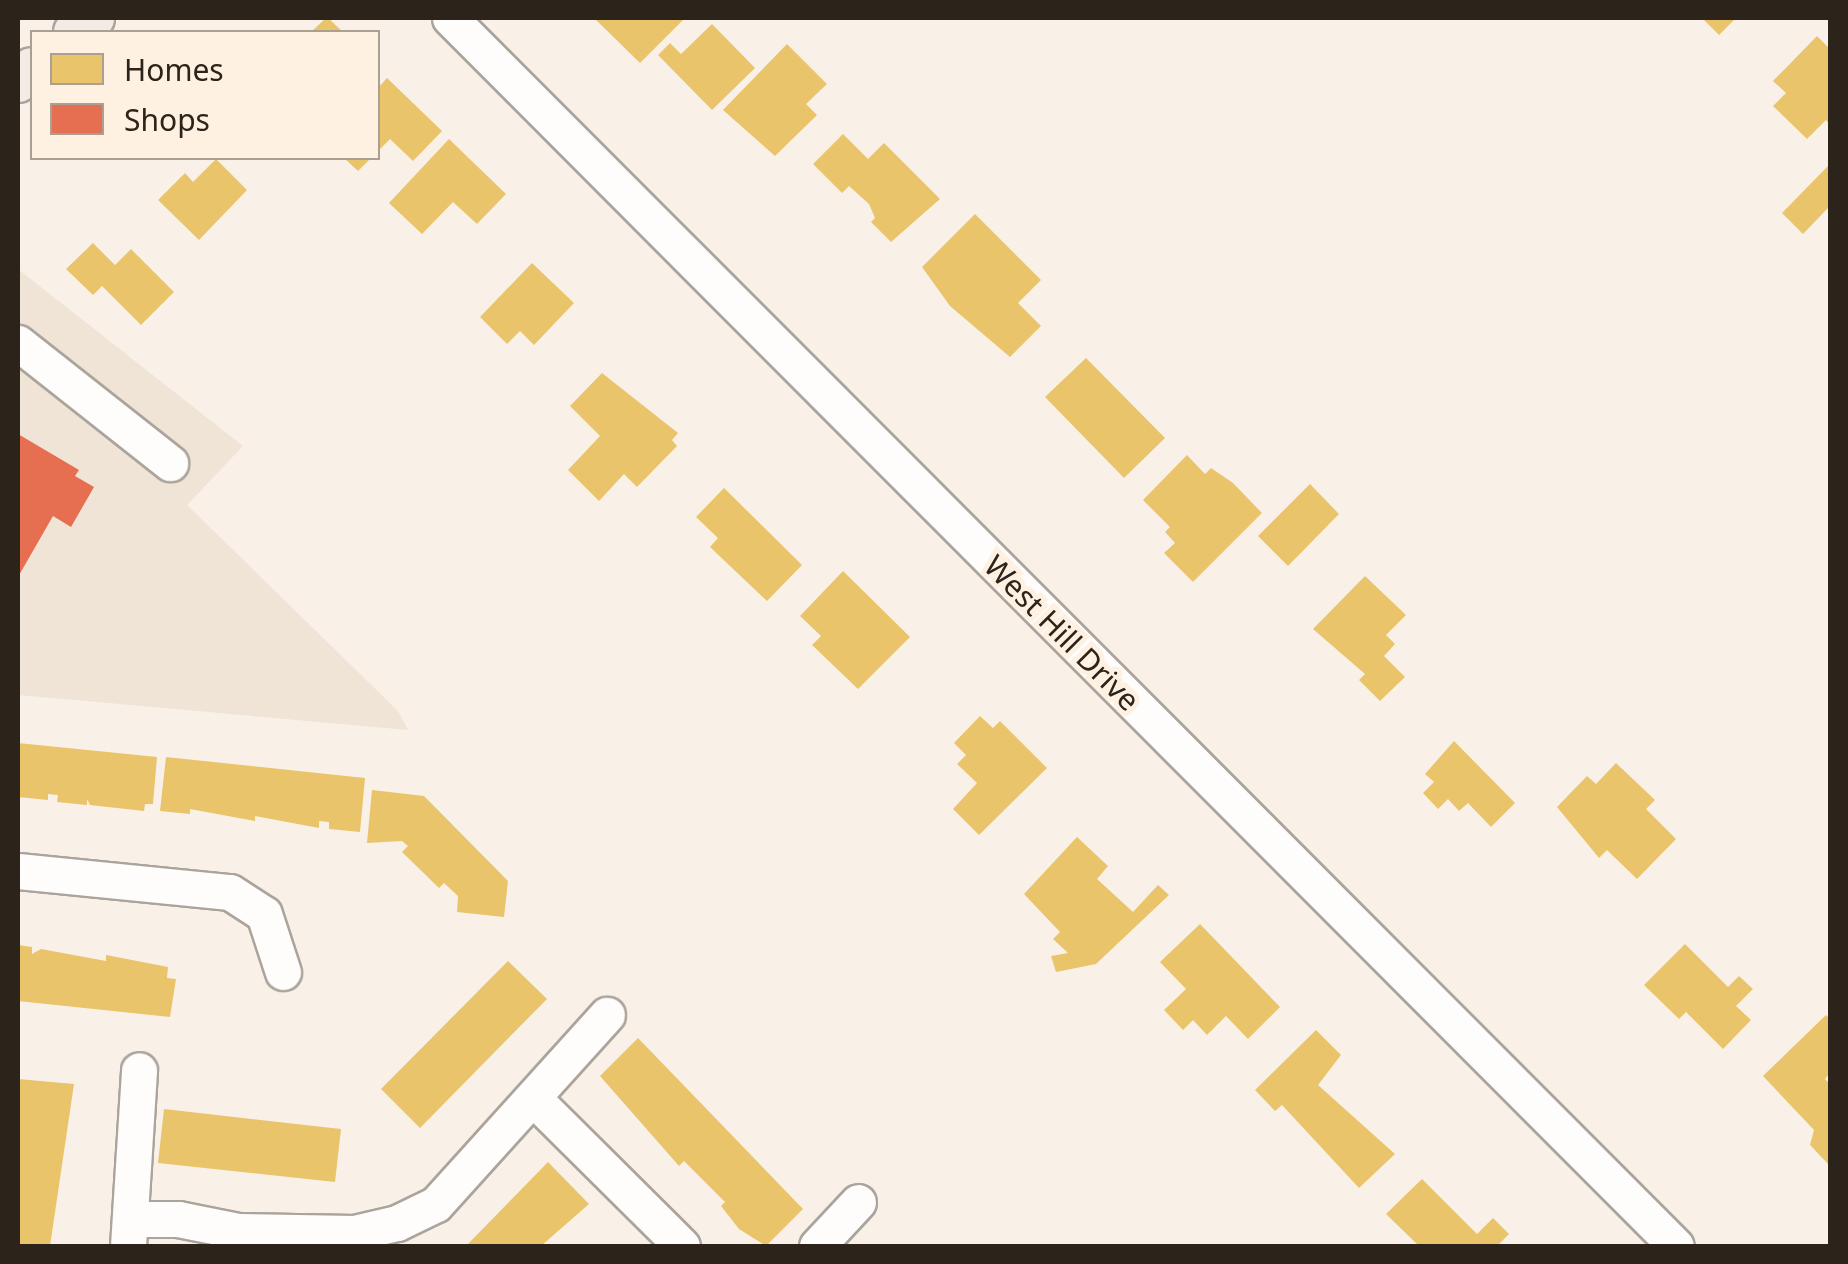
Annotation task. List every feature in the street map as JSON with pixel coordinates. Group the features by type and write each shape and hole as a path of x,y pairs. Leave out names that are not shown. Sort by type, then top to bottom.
{"street":[{"name":"West Hill Drive","path":"450,18 1676,1246"},
{"path":"18,343 170,463"},
{"path":"18,871 230,892 264,914 283,972"},
{"path":"139,1070 129,1233 178,1219 238,1231 354,1233 398,1223 436,1204 535,1100 607,1015"},
{"path":"535,1100 682,1246"},
{"path":"817,1246 858,1202"}],"shaded area":[{"path":"18,269 243,446 187,505 398,711 408,730 18,695"}],"building: Homes":[{"path":"328,18 341,30 313,30"},
{"path":"594,18 685,18 640,63"},
{"path":"1702,18 1736,18 1719,35"},
{"path":"712,24 755,68 712,110 658,55 670,43 681,54"},
{"path":"1817,36 1830,49 1830,125 1826,120 1807,139 1773,106 1786,93 1773,81"},
{"path":"787,44 827,84 806,104 817,115 775,156 723,110"},
{"path":"387,78 442,131 413,161 390,139 380,149 380,86"},
{"path":"843,134 868,159 884,143 940,199 891,242 871,222 875,218 869,204 849,186 842,193 813,164"},
{"path":"449,139 506,194 477,224 453,202 422,234 389,203"},
{"path":"217,160 247,190 199,240 158,200 185,173 193,182"},
{"path":"346,160 369,160 358,171"},
{"path":"1828,166 1830,206 1803,234 1782,213"},
{"path":"975,214 1041,280 1018,303 1041,326 1010,357 950,306 922,267"},
{"path":"93,243 115,265 131,249 174,292 141,325 102,286 93,295 66,269"},
{"path":"532,263 574,303 534,345 520,331 507,344 480,317"},
{"path":"1086,358 1165,438 1124,478 1045,397"},
{"path":"602,373 678,433 672,440 677,446 637,487 624,474 599,501 568,470 600,436 570,406"},
{"path":"1187,455 1205,474 1211,468 1233,483 1262,513 1193,582 1164,553 1175,543 1165,532 1170,527 1143,500"},
{"path":"1310,484 1339,514 1288,566 1258,536"},
{"path":"724,488 802,565 767,601 710,547 718,538 696,517"},
{"path":"843,571 910,637 858,689 812,645 821,636 800,616"},
{"path":"1365,576 1406,615 1386,635 1395,644 1384,656 1405,677 1380,701 1359,680 1365,674 1313,629"},
{"path":"980,716 993,728 1000,721 1047,768 979,835 953,809 977,783 957,764 966,755 954,743"},
{"path":"1454,741 1515,803 1491,827 1468,803 1459,811 1448,799 1438,809 1423,793 1434,782 1425,774"},
{"path":"18,743 157,757 153,804 145,804 144,811 90,805 87,799 87,805 57,802 58,795 48,794 48,800 18,797"},
{"path":"166,757 365,778 360,832 329,829 329,822 319,821 319,828 190,809 190,814 160,811"},
{"path":"1616,763 1655,800 1646,809 1676,839 1637,879 1607,850 1599,858 1557,807 1587,776 1596,784"},
{"path":"372,790 424,796 508,881 504,917 457,912 458,896 444,883 439,888 402,852 408,846 402,841 367,843"},
{"path":"1077,837 1108,866 1097,879 1133,912 1158,885 1169,895 1096,964 1056,972 1051,956 1068,953 1053,939 1060,932 1024,894"},
{"path":"1200,924 1280,1007 1248,1039 1226,1016 1207,1035 1193,1020 1183,1030 1164,1010 1186,989 1160,962"},
{"path":"1685,944 1728,987 1739,976 1753,989 1736,1006 1751,1020 1723,1049 1686,1012 1679,1019 1644,985"},
{"path":"18,945 32,947 32,954 41,949 106,961 106,955 168,967 167,978 176,979 170,1017 18,1001"},
{"path":"508,961 547,999 420,1128 381,1089"},
{"path":"1826,1015 1830,1019 1830,1073 1825,1079 1830,1084 1830,1166 1810,1145 1814,1130 1763,1076"},
{"path":"1316,1030 1341,1055 1318,1085 1395,1154 1359,1188 1282,1105 1275,1111 1255,1090"},
{"path":"638,1038 803,1209 766,1246 739,1229 721,1206 725,1202 684,1161 679,1166 600,1076"},
{"path":"18,1079 74,1084 50,1246 18,1246"},
{"path":"164,1109 341,1129 335,1182 158,1163"},
{"path":"548,1162 589,1204 541,1246 466,1246"},
{"path":"1422,1179 1477,1234 1493,1218 1509,1234 1497,1246 1419,1246 1386,1214"}],"building: Shops":[{"path":"18,434 79,470 75,476 94,487 71,527 53,516 18,577"}]}
